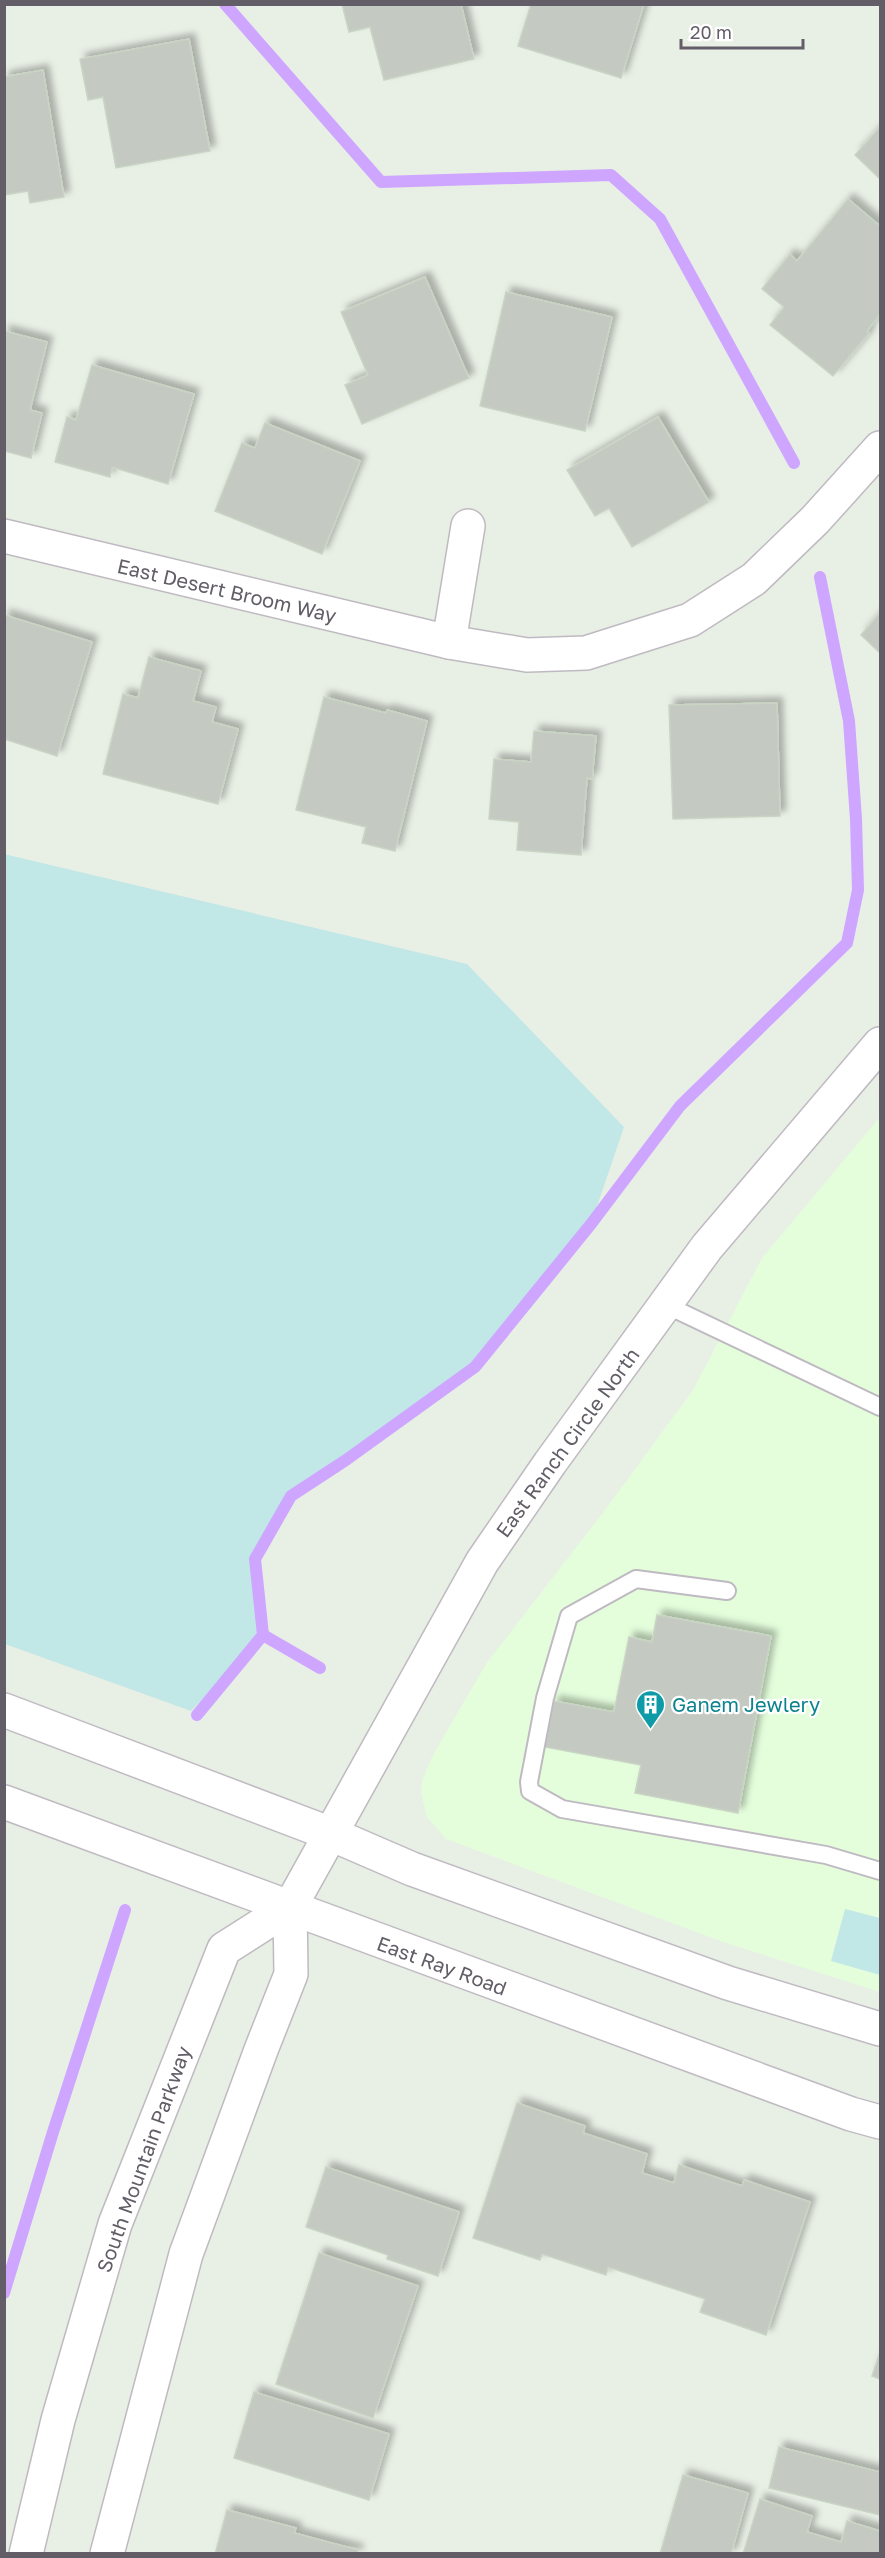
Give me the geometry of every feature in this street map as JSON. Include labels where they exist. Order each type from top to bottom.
[{"type":"street","name":"East Desert Broom Way","points":[[4,536],[449,642],[527,655],[586,653],[690,620],[754,579],[815,520],[880,447]]},
{"type":"street","points":[[449,642],[468,526]]},
{"type":"street","name":"East Ranch Circle North","points":[[308,1876],[360,1777],[482,1562],[550,1463],[707,1247],[880,1044]]},
{"type":"street","points":[[4,1710],[331,1834],[412,1869],[728,1983],[880,2029]]},
{"type":"street","name":"East Ray Road","points":[[4,1802],[672,2050],[851,2114],[880,2122]]},
{"type":"street","name":"South Mountain Parkway","points":[[26,2553],[58,2420],[115,2224],[224,1949],[290,1907],[308,1876]]},
{"type":"street","points":[[107,2553],[186,2254],[291,1974],[290,1907]]},
{"type":"lane","points":[[666,1305],[880,1407]]},
{"type":"lane","points":[[727,1591],[636,1579],[569,1616],[545,1698],[530,1791],[562,1809],[826,1855],[880,1871]]},
{"type":"shaded area","points":[[4,854],[467,964],[624,1127],[591,1224],[475,1367],[346,1460],[291,1496],[255,1559],[263,1635],[191,1711],[5,1644]]},
{"type":"shaded area","points":[[880,1117],[880,1992],[723,1942],[446,1839],[427,1817],[421,1792],[422,1781],[433,1755],[486,1664],[608,1506],[693,1390],[762,1258]]},
{"type":"shaded area","points":[[845,1909],[880,1918],[880,1975],[831,1961]]},
{"type":"building","points":[[342,4],[461,4],[474,59],[384,80],[370,27],[349,32]]},
{"type":"building","points":[[531,4],[644,4],[621,78],[518,46]]},
{"type":"building","points":[[189,39],[210,151],[116,168],[103,97],[88,100],[80,59]]},
{"type":"building","points":[[43,70],[64,197],[30,203],[28,191],[4,195],[4,77]]},
{"type":"building","points":[[880,127],[880,179],[855,155]]},
{"type":"building","points":[[848,199],[880,226],[880,314],[867,331],[869,333],[833,376],[770,325],[784,307],[762,289],[790,254],[797,261]]},
{"type":"building","points":[[425,277],[469,378],[362,424],[345,385],[368,375],[341,312]]},
{"type":"building","points":[[506,292],[612,317],[585,431],[480,406]]},
{"type":"building","points":[[4,331],[47,342],[30,410],[42,413],[31,458],[4,451]]},
{"type":"building","points":[[92,365],[194,394],[168,484],[112,467],[110,477],[55,462],[67,417],[76,420]]},
{"type":"building","points":[[658,417],[709,502],[632,547],[609,508],[595,516],[567,470]]},
{"type":"building","points":[[265,423],[360,461],[322,554],[215,511],[242,443],[255,448]]},
{"type":"building","points":[[880,613],[880,653],[861,635]]},
{"type":"building","points":[[4,615],[92,642],[57,756],[4,739]]},
{"type":"building","points":[[149,657],[201,671],[193,701],[216,707],[212,722],[238,729],[218,804],[103,774],[123,694],[138,698]]},
{"type":"building","points":[[324,697],[427,721],[395,851],[362,843],[366,827],[296,810]]},
{"type":"building","points":[[777,703],[780,816],[673,819],[669,705]]},
{"type":"building","points":[[534,731],[596,736],[592,779],[587,778],[581,855],[517,850],[519,822],[489,819],[494,759],[531,762]]},
{"type":"building","name":"Ganem Jewlery","points":[[657,1615],[771,1636],[738,1813],[635,1793],[641,1765],[545,1747],[554,1701],[614,1712],[629,1637],[652,1642]]},
{"type":"building","points":[[517,2103],[585,2126],[583,2133],[647,2154],[642,2173],[674,2183],[679,2165],[742,2186],[744,2180],[810,2202],[766,2335],[700,2312],[705,2299],[608,2267],[606,2275],[542,2254],[540,2260],[473,2238]]},
{"type":"building","points":[[326,2167],[459,2212],[438,2276],[387,2259],[388,2255],[306,2227]]},
{"type":"building","points":[[319,2253],[418,2286],[373,2418],[276,2384]]},
{"type":"building","points":[[880,2352],[880,2379],[872,2376]]},
{"type":"building","points":[[254,2392],[389,2434],[369,2500],[234,2458]]},
{"type":"building","points":[[779,2447],[880,2472],[880,2515],[769,2488]]},
{"type":"building","points":[[683,2475],[748,2493],[731,2554],[660,2554]]},
{"type":"building","points":[[760,2499],[812,2516],[807,2532],[841,2542],[847,2521],[880,2531],[880,2554],[743,2554]]},
{"type":"building","points":[[227,2510],[296,2528],[294,2533],[358,2550],[357,2554],[215,2554]]},
{"type":"waterway","points":[[225,4],[381,182],[611,175],[660,219],[794,463]]},
{"type":"waterway","points":[[197,1715],[263,1635],[255,1559],[291,1496],[346,1460],[475,1367],[591,1224],[680,1106],[847,943],[858,890],[849,721],[820,577]]},
{"type":"waterway","points":[[263,1635],[320,1668]]},
{"type":"waterway","points":[[4,2293],[125,1910]]},
{"type":"place","name":"Ganem Jewlery","points":[[651,1730]]}]
